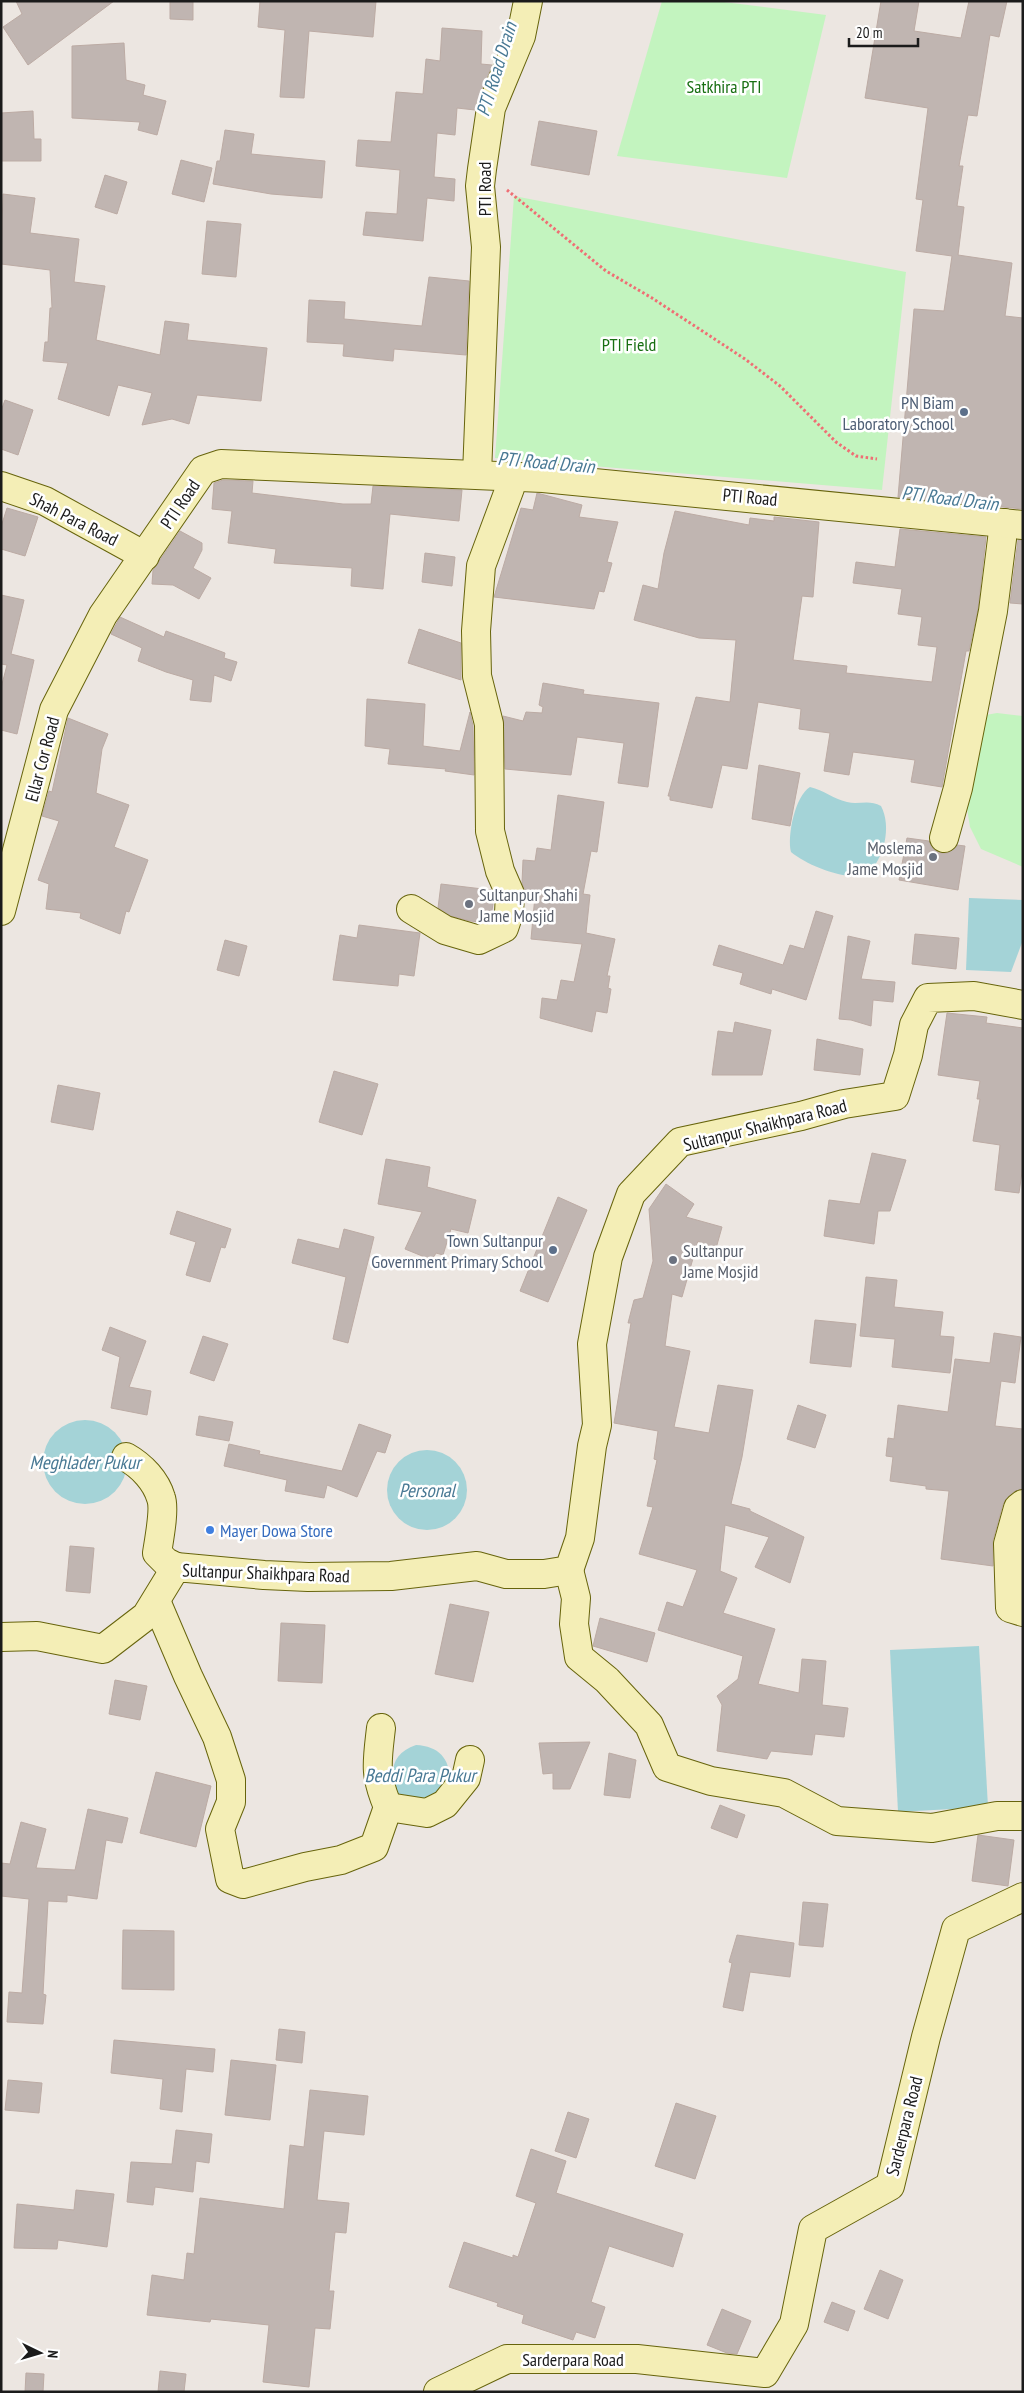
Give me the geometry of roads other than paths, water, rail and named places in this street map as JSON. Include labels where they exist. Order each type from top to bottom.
[{"type":"street","name":"PTI Road","points":[[477,474],[486,247],[480,186],[491,108],[522,36],[528,1]]},
{"type":"street","name":"PTI Road","points":[[103,615],[203,470],[221,464],[512,476],[750,497],[1014,524]]},
{"type":"street","points":[[411,909],[445,930],[479,940],[504,928],[509,913],[510,894],[500,872],[490,831],[489,724],[477,676],[476,631],[481,566],[510,488],[512,476]]},
{"type":"street","name":"Shah Para Road","points":[[1,486],[45,501],[145,556]]},
{"type":"street","points":[[944,838],[958,788],[993,611],[1014,524]]},
{"type":"street","name":"Ellar Cor Road","points":[[1,911],[54,710],[103,615]]},
{"type":"street","name":"Sultanpur Shaikhpara Road","points":[[1,1637],[37,1636],[103,1649],[146,1616],[176,1567],[264,1576],[308,1577],[391,1576],[477,1566],[506,1574],[544,1574],[569,1570],[580,1538],[597,1425],[592,1344],[608,1257],[631,1194],[680,1142],[801,1116],[844,1104],[895,1096],[908,1055],[914,1025],[928,998],[974,996],[1023,1005]]},
{"type":"street","points":[[126,1457],[139,1464],[162,1500],[157,1553],[166,1562],[176,1567]]},
{"type":"street","points":[[1023,1504],[1018,1508],[1008,1544],[1010,1608],[1023,1612]]},
{"type":"street","points":[[569,1570],[576,1598],[574,1624],[579,1657],[607,1680],[649,1725],[667,1767],[711,1781],[784,1793],[837,1821],[932,1828],[997,1816],[1023,1816]]},
{"type":"street","points":[[156,1601],[217,1737],[231,1780],[231,1802],[220,1829],[230,1879],[243,1884],[305,1867],[342,1860],[374,1846],[388,1807],[379,1785],[378,1777],[377,1762],[382,1728]]},
{"type":"street","points":[[1,1645],[37,1643],[102,1656]]},
{"type":"street","points":[[388,1807],[427,1813],[445,1804],[466,1778],[470,1760]]},
{"type":"street","name":"Sarderpara Road","points":[[438,2392],[507,2359],[637,2358],[764,2373],[794,2324],[813,2229],[890,2186],[926,2036],[956,1929],[1023,1897]]},
{"type":"water","points":[[810,787],[847,802],[868,802],[881,806],[886,823],[885,842],[878,860],[868,874],[850,876],[828,871],[807,862],[791,852],[790,836],[793,817],[800,799]]},
{"type":"water","points":[[969,898],[1023,900],[1023,940],[1011,972],[966,970]]},
{"type":"water","name":"Meghlader Pukur","points":[[85,1420],[108,1427],[120,1439],[127,1462],[120,1485],[108,1497],[85,1504],[62,1497],[50,1485],[43,1462],[50,1439],[62,1427]]},
{"type":"water","name":"Personal","points":[[427,1450],[442,1453],[455,1462],[464,1475],[467,1490],[464,1505],[455,1518],[442,1527],[427,1530],[412,1527],[399,1518],[390,1505],[387,1490],[390,1475],[399,1462],[412,1453]]},
{"type":"water","points":[[979,1646],[988,1807],[898,1812],[890,1650]]},
{"type":"water","name":"Beddi Para Pukur","points":[[416,1745],[437,1751],[442,1755],[448,1766],[450,1781],[430,1803],[403,1798],[397,1793],[394,1785],[393,1771],[396,1760],[404,1751]]},
{"type":"place","name":"PN Biam Laboratory School","points":[[964,412]]},
{"type":"place","name":"Moslema Jame Mosjid","points":[[933,857]]},
{"type":"place","name":"Sultanpur Shahi Jame Mosjid","points":[[469,904]]},
{"type":"place","name":"Town Sultanpur Government Primary School","points":[[553,1250]]},
{"type":"place","name":"Sultanpur Jame Mosjid","points":[[673,1260]]},
{"type":"place","name":"Mayer Dowa Store","points":[[210,1530]]},
{"type":"water label","name":"PTI Road Drain","points":[[496,69]]},
{"type":"water label","name":"PTI Road Drain","points":[[546,462]]},
{"type":"water label","name":"PTI Road Drain","points":[[950,498]]},
{"type":"park label","name":"Satkhira PTI","points":[[724,86]]},
{"type":"park label","name":"PTI Field","points":[[629,344]]}]
